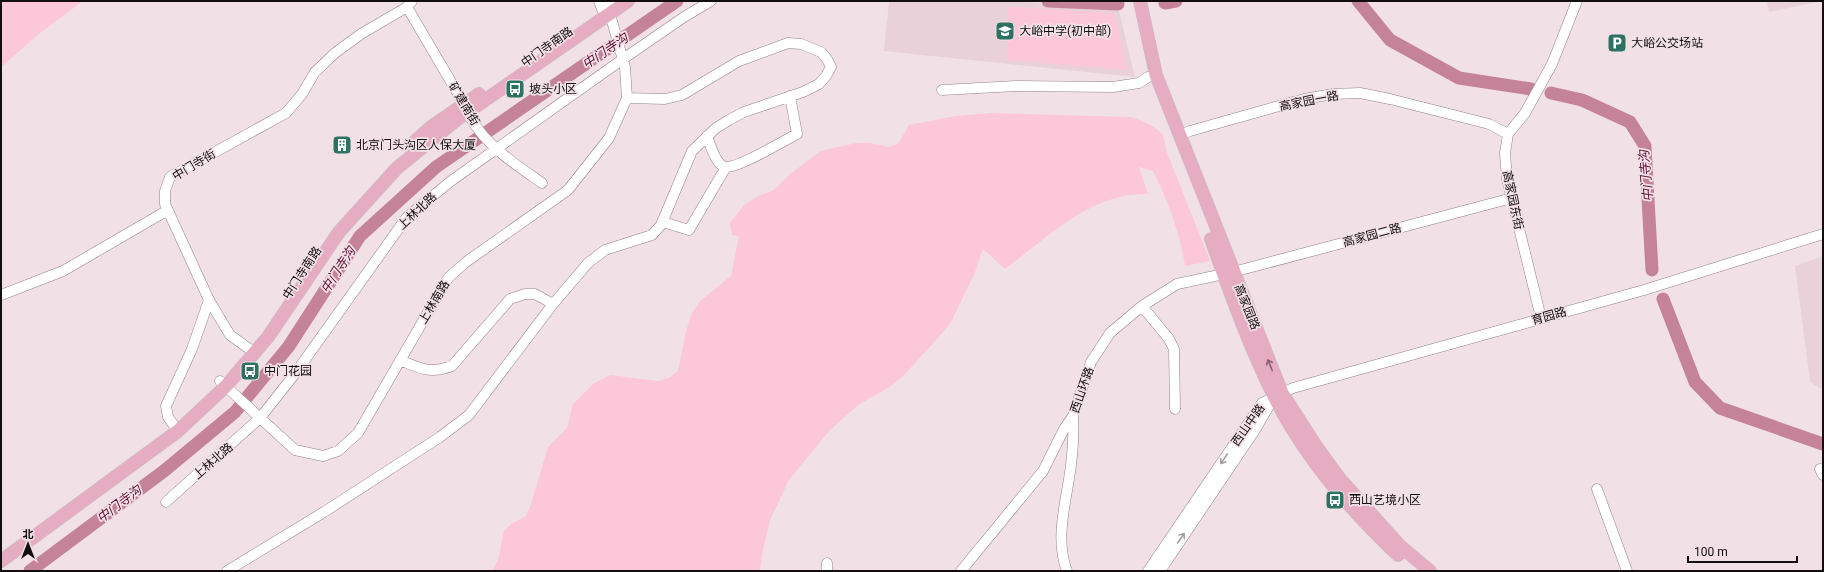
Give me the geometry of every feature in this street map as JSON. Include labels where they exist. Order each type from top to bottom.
[{"type":"main road","name":"中门寺南路","points":[[1,561],[227,387],[252,351],[296,297],[330,244],[356,212],[396,168],[466,109],[608,5],[628,1]]},
{"type":"main road","name":"高家园路","points":[[1130,1],[1148,77],[1229,273]]},
{"type":"main road","name":"高家园路","points":[[1140,1],[1156,75],[1180,135],[1229,273],[1245,330],[1278,395],[1319,467],[1346,501],[1381,539],[1416,571]]},
{"type":"main road","name":"高家园路","points":[[1278,395],[1340,479],[1399,545],[1430,571]]},
{"type":"main road","name":"中门寺南路","points":[[1,551],[175,427]]},
{"type":"street","name":"上林北路","points":[[166,502],[260,418],[294,375],[407,218],[451,181],[496,150],[622,54],[711,1]]},
{"type":"street","name":"高家园东街","points":[[1541,318],[1507,179],[1505,153],[1511,130],[1524,113],[1552,64],[1577,1]]},
{"type":"street","name":"矿建南街","points":[[410,4],[476,125],[496,150],[542,183]]},
{"type":"street","name":"中门寺街","points":[[252,351],[230,335],[209,300],[165,204],[165,191],[170,177],[286,113],[302,94],[315,72],[335,53],[361,34],[410,4]]},
{"type":"street","points":[[227,571],[330,508],[440,437],[469,415],[553,304],[588,263],[605,250],[652,235],[663,222],[692,151],[707,136],[716,128],[744,112],[819,84],[831,67],[828,59],[820,52],[801,44],[788,43],[739,61],[682,95],[665,99],[627,98],[622,54],[608,5]]},
{"type":"street","points":[[942,90],[1016,86],[1113,87],[1139,84],[1148,77]]},
{"type":"street","name":"高家园一路","points":[[1180,135],[1190,130],[1304,99],[1333,94],[1360,93],[1390,99],[1511,130]]},
{"type":"street","points":[[663,222],[689,230],[726,167],[740,164],[797,134],[790,96]]},
{"type":"street","name":"上林南路","points":[[227,387],[295,450],[323,456],[338,451],[358,433],[448,278],[466,262],[568,190],[609,138],[627,98]]},
{"type":"street","points":[[707,136],[714,155],[726,167]]},
{"type":"street","name":"高家园二路","points":[[1229,273],[1512,198]]},
{"type":"street","points":[[1,295],[63,271],[168,210]]},
{"type":"street","name":"育园路","points":[[1278,395],[1293,388],[1644,290],[1823,234]]},
{"type":"street","name":"西山环路","points":[[961,571],[1043,471],[1064,429],[1074,416],[1091,362],[1110,333],[1142,306],[1177,284],[1229,273]]},
{"type":"street","points":[[400,360],[424,371],[440,370],[452,366],[510,299],[525,294],[535,294],[553,304]]},
{"type":"street","points":[[175,427],[168,418],[166,406],[192,349],[209,300]]},
{"type":"street","points":[[1142,306],[1169,338],[1174,349],[1175,409]]},
{"type":"street","name":"西山中路","points":[[1148,571],[1262,403],[1278,395]]},
{"type":"street","name":"西山中路","points":[[1160,571],[1278,395]]},
{"type":"street","points":[[1067,571],[1063,560],[1060,536],[1071,464],[1074,416]]},
{"type":"street","points":[[1597,490],[1627,571]]},
{"type":"shaded area","points":[[1,1],[83,1],[40,33],[1,67]]},
{"type":"shaded area","name":"大峪中学(初中部)","points":[[889,1],[1016,1],[1119,11],[1135,77],[884,51]]},
{"type":"shaded area","points":[[1767,1],[1822,1],[1769,12]]},
{"type":"shaded area","points":[[1008,7],[1114,13],[1128,70],[1007,60]]},
{"type":"shaded area","points":[[991,113],[1131,117],[1156,128],[1163,136],[1166,150],[1210,261],[1185,266],[1177,229],[1153,171],[1139,167],[1148,194],[1127,195],[1089,209],[1054,231],[1005,269],[983,249],[974,275],[950,324],[905,374],[891,386],[858,405],[829,431],[789,480],[770,520],[762,554],[760,571],[492,571],[498,560],[504,531],[511,524],[526,516],[548,447],[567,428],[573,404],[593,384],[610,375],[658,381],[669,378],[678,371],[686,331],[692,313],[699,302],[731,276],[739,236],[732,235],[730,223],[744,205],[756,197],[774,190],[790,174],[821,151],[856,143],[869,143],[889,147],[898,144],[909,125],[956,116]]},
{"type":"shaded area","points":[[1823,256],[1822,389],[1810,382],[1795,266]]},
{"type":"waterway","name":"中门寺沟","points":[[30,571],[164,471],[235,412],[289,346],[360,236],[436,167],[677,1]]},
{"type":"waterway","name":"中门寺沟","points":[[1048,1],[1118,4]]},
{"type":"waterway","name":"中门寺沟","points":[[1165,3],[1176,1]]},
{"type":"waterway","name":"中门寺沟","points":[[1358,1],[1390,40],[1459,78],[1531,89]]},
{"type":"waterway","name":"中门寺沟","points":[[1551,93],[1582,100],[1630,122],[1645,146],[1652,270]]},
{"type":"waterway","name":"中门寺沟","points":[[1663,299],[1695,382],[1720,408],[1823,444]]},
{"type":"place","name":"大峪中学(初中部)","points":[[1005,31]]},
{"type":"place","name":"大峪公交场站","points":[[1617,43]]},
{"type":"place","name":"坡头小区","points":[[515,89]]},
{"type":"place","name":"北京门头沟区人保大厦","points":[[342,145]]},
{"type":"place","name":"中门花园","points":[[250,371]]},
{"type":"place","name":"西山艺境小区","points":[[1335,500]]}]
